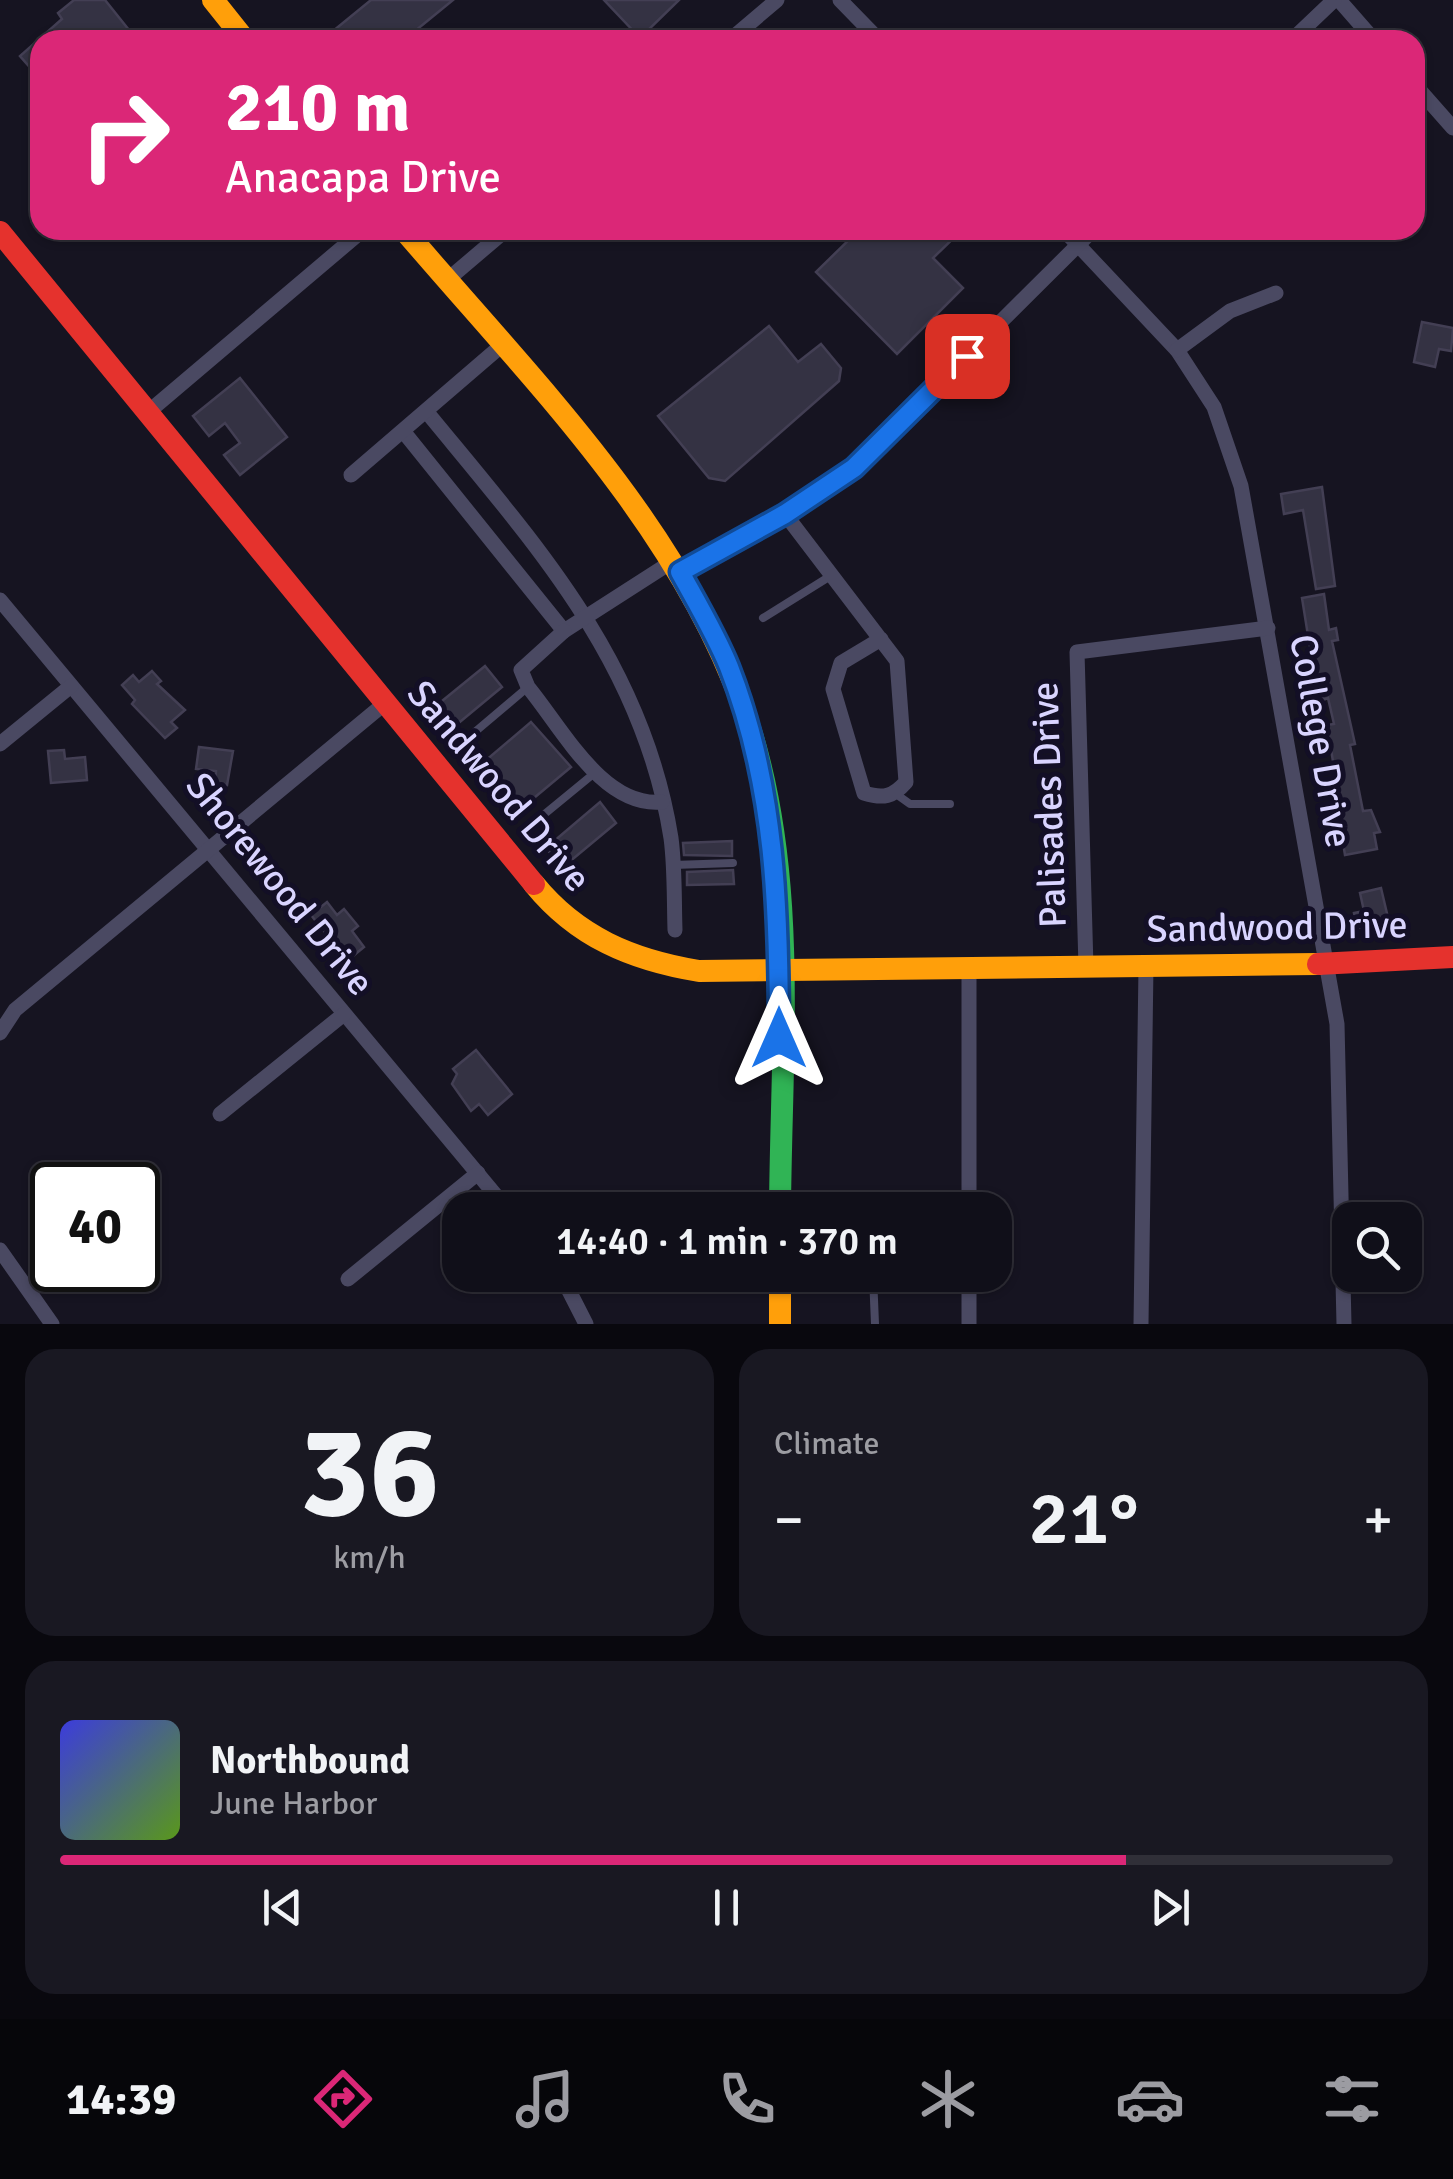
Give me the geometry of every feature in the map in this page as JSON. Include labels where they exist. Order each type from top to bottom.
[{"type":"street","points":[[213,0],[237,30]]},
{"type":"street","points":[[742,30],[777,0]]},
{"type":"street","points":[[840,0],[869,30]]},
{"type":"street","points":[[1303,30],[1336,0],[1364,30]]},
{"type":"street","points":[[1425,96],[1453,128]]},
{"type":"street","name":"Sandwood Drive","points":[[0,232],[554,908],[590,938],[652,964],[699,971],[1327,964],[1453,957]]},
{"type":"street","points":[[146,414],[351,240]]},
{"type":"street","points":[[412,240],[638,509],[677,566],[729,666],[761,773],[776,872],[780,1192]]},
{"type":"street","points":[[446,281],[494,240]]},
{"type":"street","name":"College Drive","points":[[1073,240],[1177,350],[1214,407],[1241,486],[1327,964],[1340,1068],[1344,1324]]},
{"type":"street","points":[[662,802],[643,803],[620,795],[528,688],[521,670],[586,613],[785,514],[854,468],[1083,240]]},
{"type":"street","points":[[1177,350],[1230,312],[1276,294]]},
{"type":"street","points":[[351,475],[502,346]]},
{"type":"street","points":[[426,411],[549,560],[586,613],[644,731],[673,865],[674,930]]},
{"type":"street","points":[[403,431],[564,631]]},
{"type":"street","points":[[785,514],[881,639],[897,661],[906,782],[896,794],[880,798],[864,793],[833,689],[841,663],[881,639]]},
{"type":"street","name":"Shorewood Drive","points":[[0,600],[209,846],[493,1192]]},
{"type":"street","name":"Palisades Drive","points":[[1086,967],[1078,652],[1268,628]]},
{"type":"street","points":[[0,744],[71,686]]},
{"type":"street","points":[[0,1033],[15,1010],[384,704]]},
{"type":"street","points":[[1141,1324],[1146,966]]},
{"type":"street","points":[[969,970],[969,1192]]},
{"type":"street","points":[[220,1114],[344,1014]]},
{"type":"street","points":[[348,1279],[478,1174]]},
{"type":"street","points":[[0,1250],[52,1324]]},
{"type":"street","points":[[570,1292],[586,1324]]},
{"type":"street","points":[[780,1292],[780,1324]]},
{"type":"street","points":[[970,1292],[970,1324]]},
{"type":"lane","points":[[763,618],[832,576]]},
{"type":"lane","points":[[462,742],[528,688]]},
{"type":"lane","points":[[530,826],[596,771]]},
{"type":"lane","points":[[896,794],[910,804],[950,804]]},
{"type":"lane","points":[[673,865],[732,862]]},
{"type":"lane","points":[[873,1292],[874,1324]]},
{"type":"building","points":[[74,0],[105,0],[129,30],[50,30],[62,19],[58,13]]},
{"type":"building","points":[[371,0],[453,0],[416,30],[334,30]]},
{"type":"building","points":[[604,0],[679,0],[648,30],[632,30]]},
{"type":"building","points":[[30,47],[30,68],[20,56]]},
{"type":"building","points":[[849,240],[952,240],[933,258],[963,288],[897,354],[816,272]]},
{"type":"building","points":[[1422,322],[1453,328],[1451,351],[1439,349],[1435,367],[1414,362]]},
{"type":"building","points":[[769,326],[798,362],[821,344],[841,368],[839,381],[725,481],[709,478],[658,416]]},
{"type":"building","points":[[240,378],[287,437],[240,475],[224,455],[240,443],[225,423],[209,436],[193,416]]},
{"type":"building","points":[[1322,487],[1335,586],[1316,589],[1303,510],[1284,514],[1281,494]]},
{"type":"building","points":[[1324,594],[1329,630],[1336,628],[1338,640],[1332,641],[1355,744],[1350,745],[1363,811],[1371,810],[1380,832],[1374,833],[1377,849],[1345,855],[1341,830],[1333,831],[1330,812],[1341,810],[1327,725],[1334,724],[1328,698],[1323,700],[1320,685],[1316,686],[1302,598]]},
{"type":"building","points":[[485,666],[502,687],[449,731],[431,710]]},
{"type":"building","points":[[152,671],[161,681],[157,684],[185,710],[171,722],[177,728],[165,738],[132,704],[135,700],[122,685],[133,675],[139,682]]},
{"type":"building","points":[[531,722],[571,767],[516,813],[478,767]]},
{"type":"building","points":[[199,747],[233,751],[227,785],[215,783],[216,771],[196,769]]},
{"type":"building","points":[[64,750],[65,759],[85,757],[87,780],[51,783],[48,751]]},
{"type":"building","points":[[600,802],[616,823],[562,868],[546,848]]},
{"type":"building","points":[[732,841],[732,856],[684,855],[683,843]]},
{"type":"building","points":[[733,870],[734,884],[687,885],[687,872]]},
{"type":"building","points":[[1381,888],[1389,922],[1357,928],[1354,913],[1364,911],[1360,893]]},
{"type":"building","points":[[327,902],[337,915],[344,909],[358,926],[352,931],[364,947],[347,961],[311,915]]},
{"type":"building","points":[[476,1050],[512,1094],[488,1115],[479,1104],[471,1111],[452,1084],[457,1074],[453,1069]]},
{"type":"traffic: fast","points":[[743,707],[761,767],[780,892],[784,1020],[780,1192]]},
{"type":"traffic: slow","points":[[213,0],[237,30]]},
{"type":"traffic: slow","points":[[413,240],[549,397],[640,513],[714,639],[743,707]]},
{"type":"traffic: slow","points":[[534,884],[587,932],[629,953],[699,971],[1318,964]]},
{"type":"traffic: slow","points":[[780,1292],[780,1324]]},
{"type":"traffic: jam","points":[[0,232],[534,884]]},
{"type":"traffic: jam","points":[[1318,964],[1453,957]]},
{"type":"route","points":[[779,1038],[776,872],[761,773],[729,666],[680,572],[785,514],[854,468],[967,356]]}]
